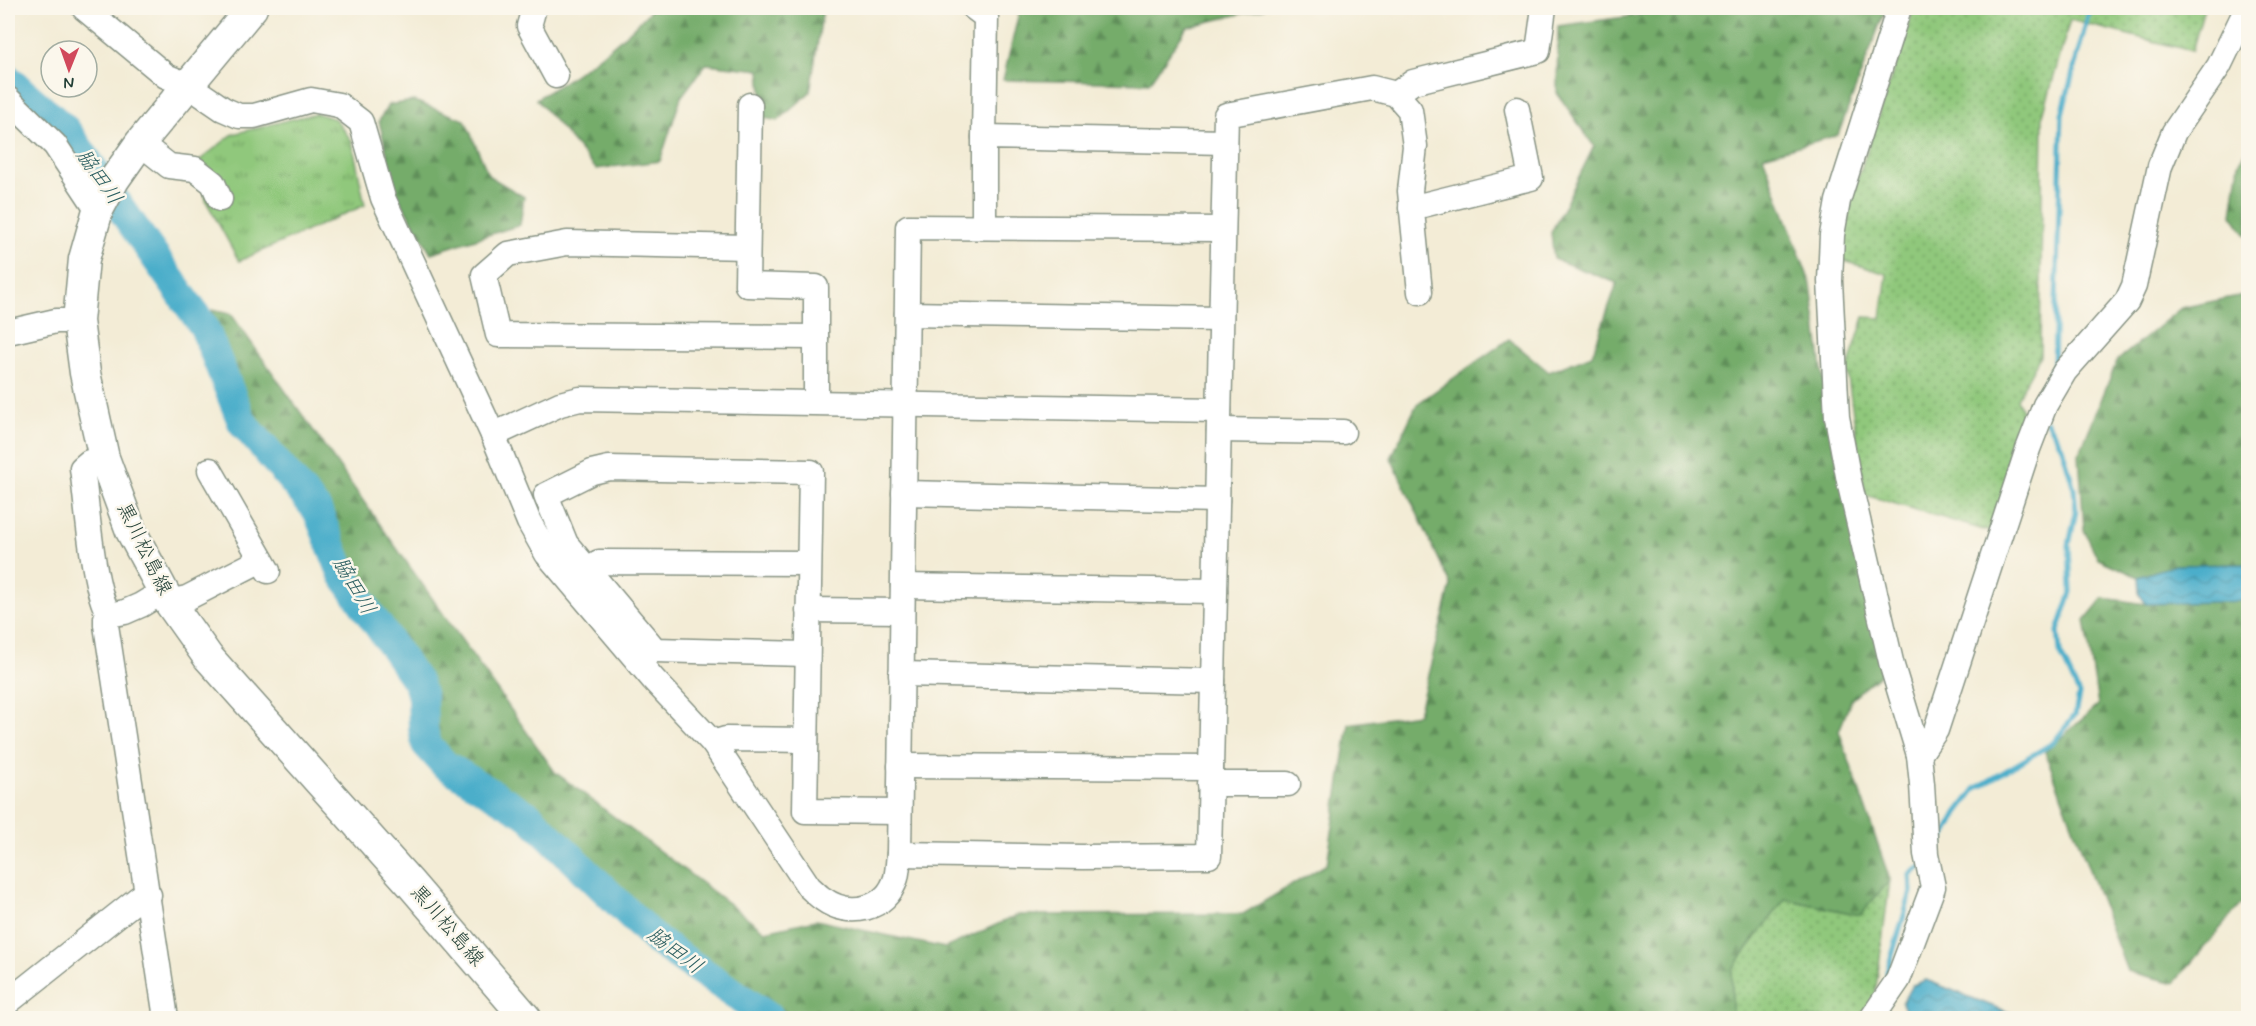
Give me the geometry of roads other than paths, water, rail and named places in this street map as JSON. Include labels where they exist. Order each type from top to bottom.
[{"type":"main road","name":"黒川松島線","points":[[252,8],[140,143],[114,180],[98,210],[84,259],[78,321],[85,373],[104,458],[131,531],[167,596],[208,657],[410,883],[526,1018]]},
{"type":"street","points":[[84,8],[166,76],[188,85],[223,109],[239,116],[254,116],[311,100],[339,105],[361,122],[383,198],[493,435],[529,522],[547,554],[653,679],[713,743],[809,887],[825,901],[844,909],[863,909],[877,905],[889,893],[896,878],[899,854],[908,227],[1223,229]]},
{"type":"street","points":[[534,8],[529,26],[556,76]]},
{"type":"street","points":[[974,8],[986,17],[984,226]]},
{"type":"street","points":[[1396,94],[1413,82],[1538,51],[1544,8]]},
{"type":"street","points":[[1872,1018],[1895,985],[1933,888],[1927,861],[1923,784],[1919,755],[1892,666],[1836,417],[1831,304],[1832,235],[1838,201],[1899,8]]},
{"type":"street","points":[[1919,755],[1936,730],[2042,413],[2065,371],[2127,301],[2134,286],[2160,166],[2174,132],[2219,66],[2247,8]]},
{"type":"street","points":[[899,854],[1082,857],[1209,856],[1226,114],[1372,88],[1396,94],[1410,110],[1414,137],[1410,191],[1420,292]]},
{"type":"street","points":[[8,99],[55,145],[98,210]]},
{"type":"street","points":[[750,105],[747,285],[816,287],[816,402]]},
{"type":"street","points":[[1411,207],[1531,178],[1517,108]]},
{"type":"street","points":[[984,137],[1226,142]]},
{"type":"street","points":[[140,143],[169,166],[195,169],[213,183],[220,199]]},
{"type":"street","points":[[747,247],[567,243],[508,254],[484,275],[498,335],[816,337]]},
{"type":"street","points":[[907,314],[1221,319]]},
{"type":"street","points":[[8,332],[56,321],[78,321]]},
{"type":"street","points":[[493,435],[560,404],[580,399],[906,405],[1219,420],[1343,432]]},
{"type":"street","points":[[104,458],[89,462],[82,468],[96,572],[104,607],[109,615]]},
{"type":"street","points":[[807,654],[655,650],[566,544],[546,495],[592,472],[609,468],[811,472],[805,811],[899,812]]},
{"type":"street","points":[[166,1018],[106,618],[109,615],[125,612],[167,596],[187,598],[264,565],[210,470]]},
{"type":"street","points":[[904,493],[1217,500]]},
{"type":"street","points":[[587,569],[599,562],[809,562]]},
{"type":"street","points":[[903,586],[1215,591]]},
{"type":"street","points":[[808,610],[902,611]]},
{"type":"street","points":[[901,674],[1213,681]]},
{"type":"street","points":[[713,743],[726,739],[806,740]]},
{"type":"street","points":[[900,766],[1210,776],[1288,784]]},
{"type":"street","points":[[8,1002],[139,898],[148,895]]},
{"type":"water","points":[[2248,564],[2248,601],[2146,604],[2139,593],[2138,577],[2175,565]]},
{"type":"water","points":[[1926,980],[2023,1018],[1905,1018],[1907,1015],[1902,1003],[1912,985]]},
{"type":"waterway","points":[[2037,401],[2037,395],[2054,365],[2062,114],[2090,8]]},
{"type":"waterway","name":"脇田川","points":[[8,79],[66,130],[204,327],[242,422],[317,510],[343,575],[418,683],[422,697],[426,744],[445,765],[529,816],[657,941],[770,1018]]},
{"type":"waterway","points":[[1935,855],[1957,813],[1975,789],[2053,743],[2075,715],[2079,694],[2060,652],[2058,631],[2071,592],[2069,545],[2076,511],[2074,489],[2062,447],[2047,422]]},
{"type":"waterway","points":[[1889,980],[1887,972],[1911,892],[1910,874],[1921,867]]}]
